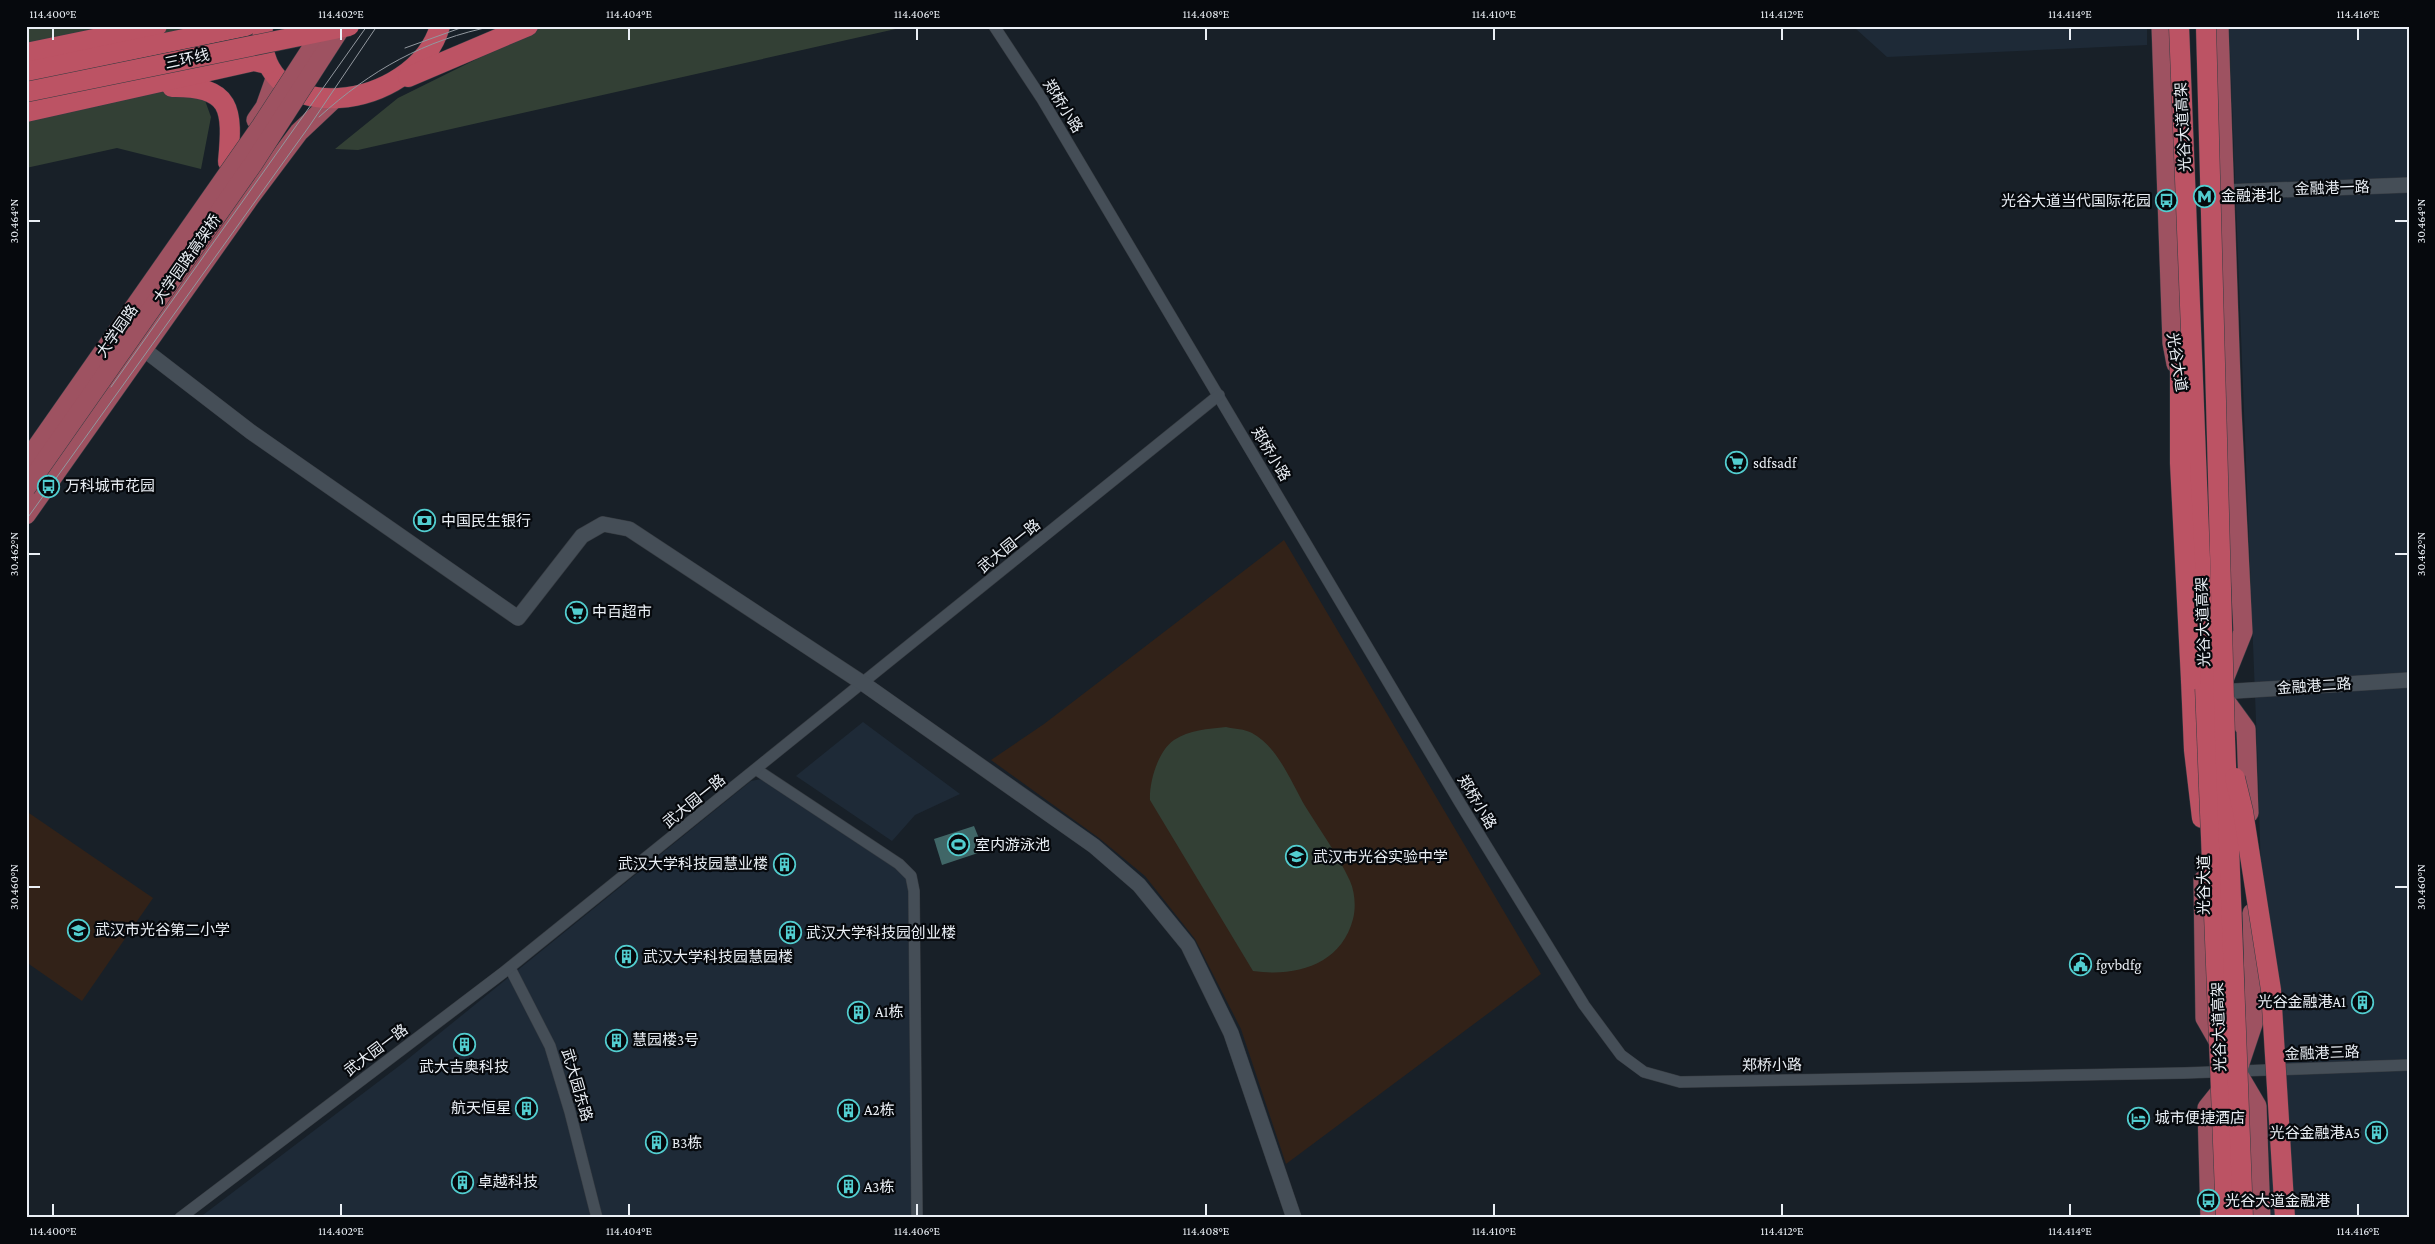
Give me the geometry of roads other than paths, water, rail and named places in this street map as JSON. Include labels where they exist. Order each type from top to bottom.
[{"type":"highway","points":[[26,53],[157,26]]},
{"type":"highway","name":"三环线","points":[[26,72],[246,26]]},
{"type":"highway","points":[[263,26],[264,56],[272,70]]},
{"type":"highway","name":"三环线","points":[[26,92],[349,26]]},
{"type":"highway","points":[[396,81],[424,56],[435,40],[440,26]]},
{"type":"highway","points":[[2175,26],[2180,48]]},
{"type":"highway","name":"光谷大道高架","points":[[2180,26],[2226,1218]]},
{"type":"highway","name":"光谷大道高架","points":[[2206,26],[2225,738],[2243,1218]]},
{"type":"highway","points":[[26,112],[254,61],[272,70],[292,88],[310,96],[334,99],[352,97],[396,81],[514,28]]},
{"type":"highway","points":[[137,88],[205,88],[215,94],[224,103],[232,130],[228,162]]},
{"type":"highway","points":[[2190,261],[2180,346],[2180,463],[2194,750],[2203,824]]},
{"type":"highway","points":[[2225,738],[2243,810],[2271,990],[2285,1218]]},
{"type":"main road","name":"大学园路","points":[[26,462],[255,134],[326,26]]},
{"type":"main road","name":"大学园路高架桥","points":[[26,488],[253,164],[342,26]]},
{"type":"main road","name":"光谷大道","points":[[2161,26],[2172,343],[2188,426],[2197,635],[2219,692],[2246,729],[2255,1018],[2236,1072],[2207,1108],[2210,1218]]},
{"type":"main road","name":"光谷大道","points":[[2219,26],[2232,410],[2243,632],[2202,731],[2204,1018],[2257,1106],[2261,1218]]},
{"type":"main road","name":"大学园路","points":[[26,452],[228,162],[264,107],[272,70]]},
{"type":"main road","name":"大学园路","points":[[26,515],[142,348],[299,132],[334,99]]},
{"type":"street","name":"郑桥小路","points":[[994,26],[1042,98],[1460,803],[1584,1005],[1621,1055],[1644,1072],[1680,1082],[2236,1072]]},
{"type":"street","name":"金融港一路","points":[[2225,192],[2409,185]]},
{"type":"street","points":[[120,316],[142,348],[251,432],[518,618],[582,536],[603,524],[629,529],[864,684],[1094,846],[1146,893],[1188,945],[1231,1033],[1294,1218]]},
{"type":"street","name":"武大园一路","points":[[180,1218],[510,968],[1219,396]]},
{"type":"street","name":"金融港二路","points":[[2219,692],[2409,680]]},
{"type":"street","points":[[757,770],[899,864],[910,876],[914,891],[917,1218]]},
{"type":"street","name":"武大园东路","points":[[510,968],[550,1046],[570,1112],[597,1218]]},
{"type":"street","name":"金融港三路","points":[[2236,1072],[2409,1065]]},
{"type":"tram line","points":[[111,387],[367,26]]},
{"type":"tram line","points":[[26,520],[308,128],[377,26]]},
{"type":"tram line","points":[[405,48],[466,26]]},
{"type":"tram line","points":[[319,117],[358,85],[400,59],[444,40],[494,26]]},
{"type":"place","name":"金融港北","points":[[2205,196]]},
{"type":"place","name":"光谷大道当代国际花园","points":[[2167,201]]},
{"type":"place","name":"sdfsadf","points":[[1737,463]]},
{"type":"place","name":"万科城市花园","points":[[49,486]]},
{"type":"place","name":"中国民生银行","points":[[425,521]]},
{"type":"place","name":"中百超市","points":[[576,612]]},
{"type":"place","name":"室内游泳池","points":[[959,845]]},
{"type":"place","name":"武汉市光谷实验中学","points":[[1297,857]]},
{"type":"place","name":"武汉大学科技园慧业楼","points":[[784,864]]},
{"type":"place","name":"武汉市光谷第二小学","points":[[79,930]]},
{"type":"place","name":"武汉大学科技园创业楼","points":[[790,933]]},
{"type":"place","name":"武汉大学科技园慧园楼","points":[[627,957]]},
{"type":"place","name":"fgvbdfg","points":[[2080,965]]},
{"type":"place","name":"光谷金融港A1","points":[[2362,1002]]},
{"type":"place","name":"A1栋","points":[[859,1012]]},
{"type":"place","name":"慧园楼3号","points":[[616,1040]]},
{"type":"place","name":"武大吉奥科技","points":[[464,1044]]},
{"type":"place","name":"航天恒星","points":[[527,1108]]},
{"type":"place","name":"A2栋","points":[[848,1110]]},
{"type":"place","name":"城市便捷酒店","points":[[2139,1118]]},
{"type":"place","name":"光谷金融港A5","points":[[2376,1133]]},
{"type":"place","name":"B3栋","points":[[656,1143]]},
{"type":"place","name":"卓越科技","points":[[462,1182]]},
{"type":"place","name":"A3栋","points":[[848,1187]]},
{"type":"place","name":"光谷大道金融港","points":[[2209,1201]]}]
